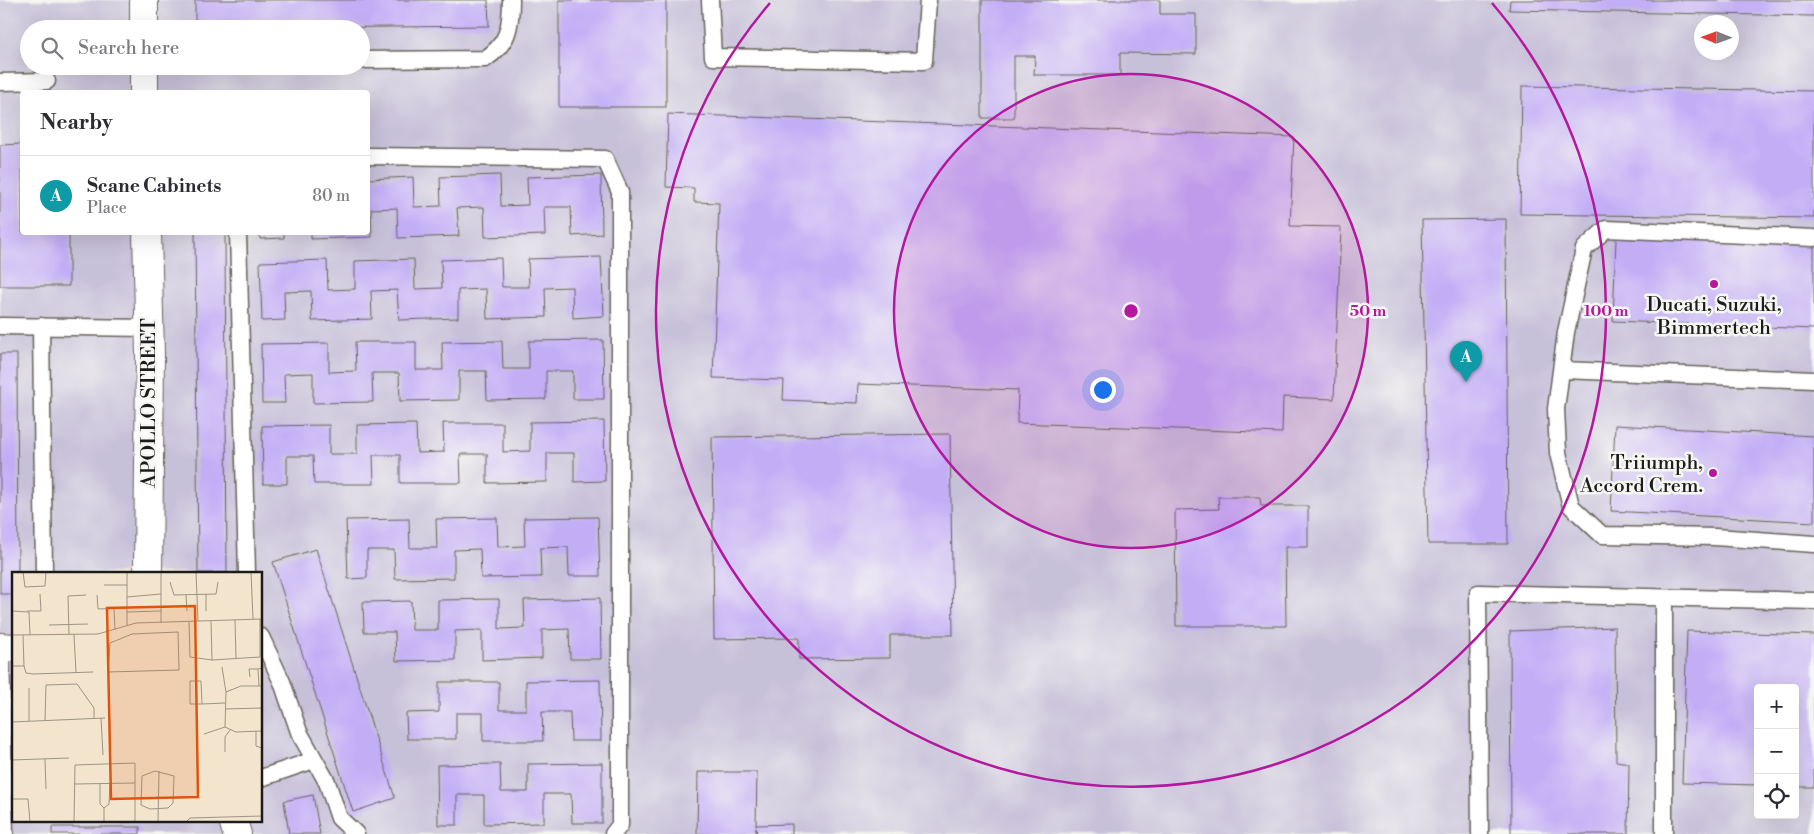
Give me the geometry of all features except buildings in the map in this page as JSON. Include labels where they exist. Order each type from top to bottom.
[{"type":"street","points":[[144,0],[144,20]]},
{"type":"street","points":[[144,75],[144,90]]},
{"type":"street","name":"APOLLO STREET","points":[[147,235],[149,328],[148,572]]},
{"type":"lane","points":[[370,60],[485,59],[498,51],[505,39],[511,16],[511,0]]},
{"type":"lane","points":[[710,0],[713,57],[924,61],[928,0]]},
{"type":"lane","points":[[0,82],[47,82]]},
{"type":"lane","points":[[370,156],[605,159],[620,192],[620,825],[613,834]]},
{"type":"lane","points":[[1814,238],[1606,229],[1584,249],[1566,332],[1556,409],[1558,453],[1571,506],[1602,535],[1715,537],[1814,544]]},
{"type":"lane","points":[[238,235],[247,572]]},
{"type":"lane","points":[[0,326],[149,328]]},
{"type":"lane","points":[[41,326],[44,572]]},
{"type":"lane","points":[[1562,370],[1814,380]]},
{"type":"lane","points":[[1480,834],[1478,593],[1814,600]]},
{"type":"lane","points":[[1664,598],[1664,834]]},
{"type":"lane","points":[[262,639],[282,682],[299,732],[327,782],[339,818],[356,834]]},
{"type":"lane","points":[[5,647],[9,767],[5,834]]},
{"type":"lane","points":[[262,778],[314,760]]},
{"type":"shaded area","points":[[0,0],[1814,0],[1814,834],[0,834]]},
{"type":"place","name":"Ducati, Suzuki, Bimmertech","points":[[1714,284]]},
{"type":"place","name":"Scane Cabinets","points":[[1466,382]]},
{"type":"place","name":"Triiumph, Accord Crem.","points":[[1713,473]]}]
